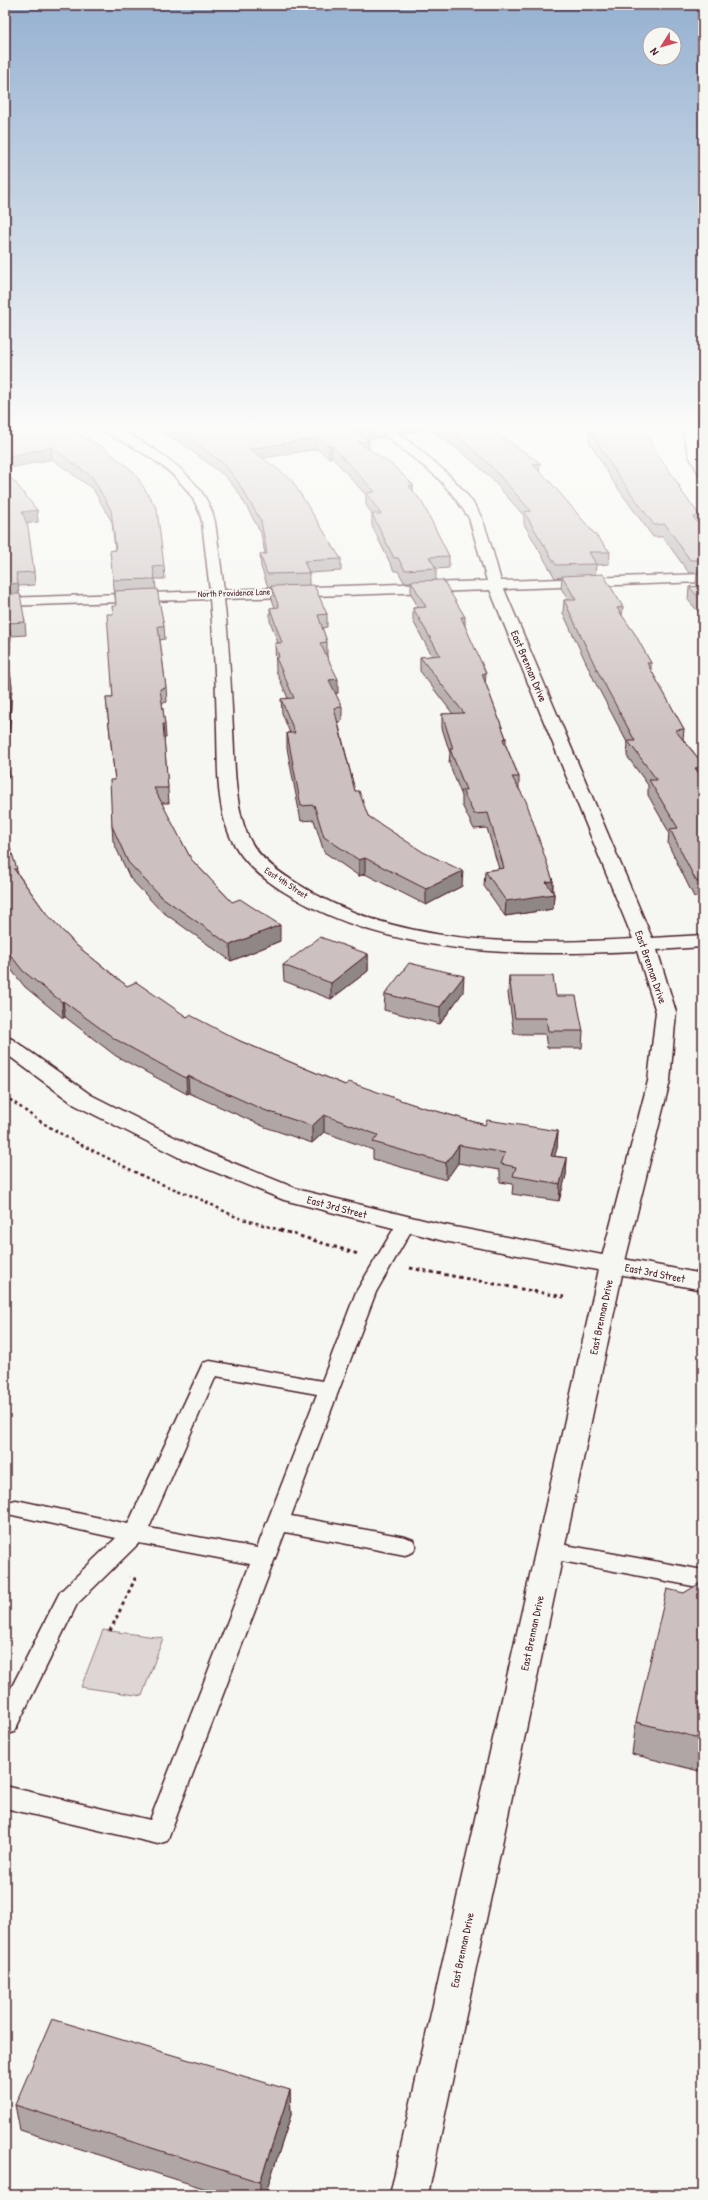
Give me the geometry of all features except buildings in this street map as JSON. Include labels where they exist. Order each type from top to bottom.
[{"type":"street","name":"East 4th Street","points":[[209,532],[217,593],[228,793],[233,819],[243,844],[262,867],[299,893],[340,914],[409,935],[460,943],[524,948],[703,942]]},
{"type":"street","name":"East Brennan Drive","points":[[409,2195],[612,1265],[659,1081],[666,1012],[645,944],[495,584],[479,532]]},
{"type":"street","name":"North Providence Lane","points":[[5,602],[217,593],[703,578]]},
{"type":"street","name":"East 3rd Street","points":[[5,1043],[83,1100],[186,1152],[292,1195],[406,1224],[703,1282]]},
{"type":"lane","points":[[5,1797],[158,1833],[366,1292],[406,1224]]},
{"type":"lane","points":[[5,1725],[68,1598],[135,1534],[210,1368],[329,1389]]},
{"type":"lane","points":[[16,1508],[135,1534],[264,1558]]},
{"type":"lane","points":[[278,1522],[405,1546]]},
{"type":"lane","points":[[549,1551],[703,1579]]},
{"type":"path","points":[[103,1564],[135,1579],[110,1631]]},
{"type":"shaded area","points":[[103,1630],[163,1638],[142,1696],[81,1687]]}]
